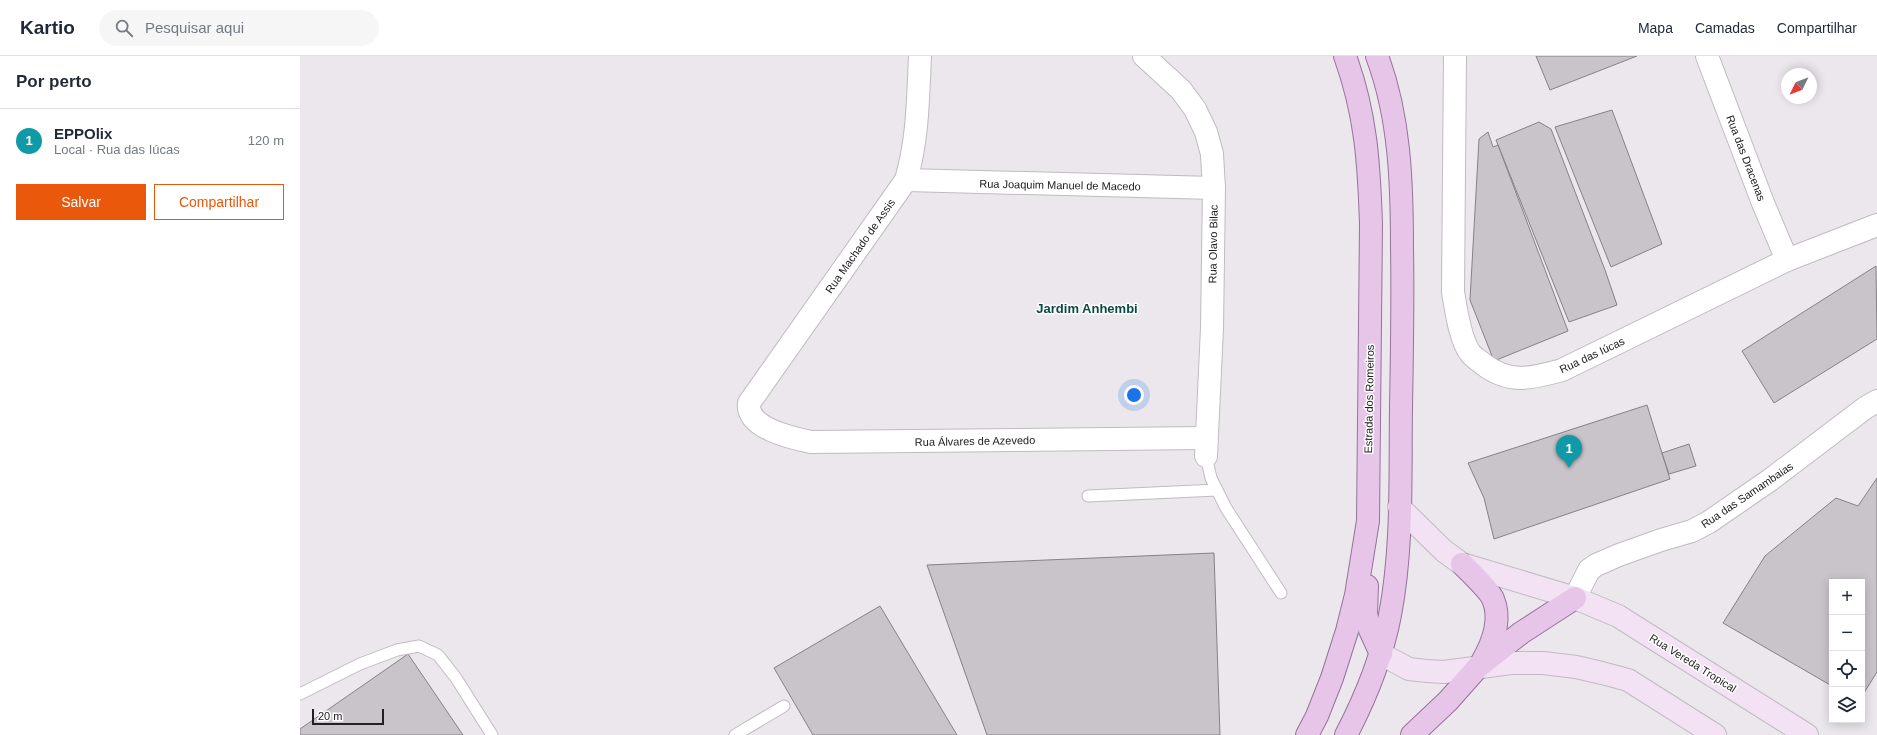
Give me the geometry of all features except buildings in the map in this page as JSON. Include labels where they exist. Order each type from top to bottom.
[{"type":"main road","name":"Estrada dos Romeiros","points":[[1307,735],[1317,716],[1332,678],[1347,631],[1356,595],[1368,521],[1371,224],[1370,184],[1362,113],[1355,84],[1345,56]]},
{"type":"main road","points":[[1346,735],[1365,696],[1381,654],[1390,615],[1397,570],[1403,308],[1400,182],[1393,108],[1378,56]]},
{"type":"main road","points":[[1368,521],[1366,613],[1369,628],[1381,654]]},
{"type":"main road","points":[[1412,735],[1448,701],[1479,666],[1490,648],[1495,631],[1497,615],[1493,598],[1462,564]]},
{"type":"main road","points":[[1479,666],[1521,633],[1574,598]]},
{"type":"street","name":"Rua Machado de Assis","points":[[751,416],[748,410],[749,403],[906,180],[916,134],[920,56]]},
{"type":"street","name":"Rua Olavo Bilac","points":[[1144,56],[1181,90],[1195,109],[1206,132],[1212,154],[1214,188],[1212,328],[1206,447]]},
{"type":"street","name":"Rua das Iúcas","points":[[1455,56],[1453,292],[1460,328],[1471,354],[1491,370],[1515,379],[1535,378],[1562,370],[1787,260],[1877,225]]},
{"type":"street","name":"Rua das Dracenas","points":[[1707,56],[1762,203],[1787,260]]},
{"type":"street","name":"Rua Joaquim Manuel de Macedo","points":[[906,180],[1214,188]]},
{"type":"street","name":"Rua das Samambaias","points":[[1574,598],[1589,570],[1596,565],[1661,540],[1692,531],[1709,522],[1776,476],[1873,401]]},
{"type":"street","name":"Rua Álvares de Azevedo","points":[[751,416],[757,422],[776,432],[811,442],[1206,447]]},
{"type":"street","points":[[1399,507],[1444,551],[1462,564],[1574,598]]},
{"type":"street","name":"Rua Vereda Tropical","points":[[1574,598],[1618,616],[1807,735]]},
{"type":"street","points":[[1381,654],[1409,669],[1427,672],[1444,672],[1479,666],[1511,663],[1544,663],[1576,667],[1602,673],[1628,680],[1715,735]]},
{"type":"lane","points":[[1206,447],[1211,478],[1226,508],[1281,593]]},
{"type":"lane","points":[[1088,496],[1217,490]]},
{"type":"lane","points":[[300,694],[360,664],[397,650],[419,646],[438,655],[456,678],[492,735]]},
{"type":"lane","points":[[735,735],[784,706]]},
{"type":"place","name":"EPPOlix","points":[[1569,468]]},
{"type":"district","name":"Jardim Anhembi","points":[[1087,308]]}]
